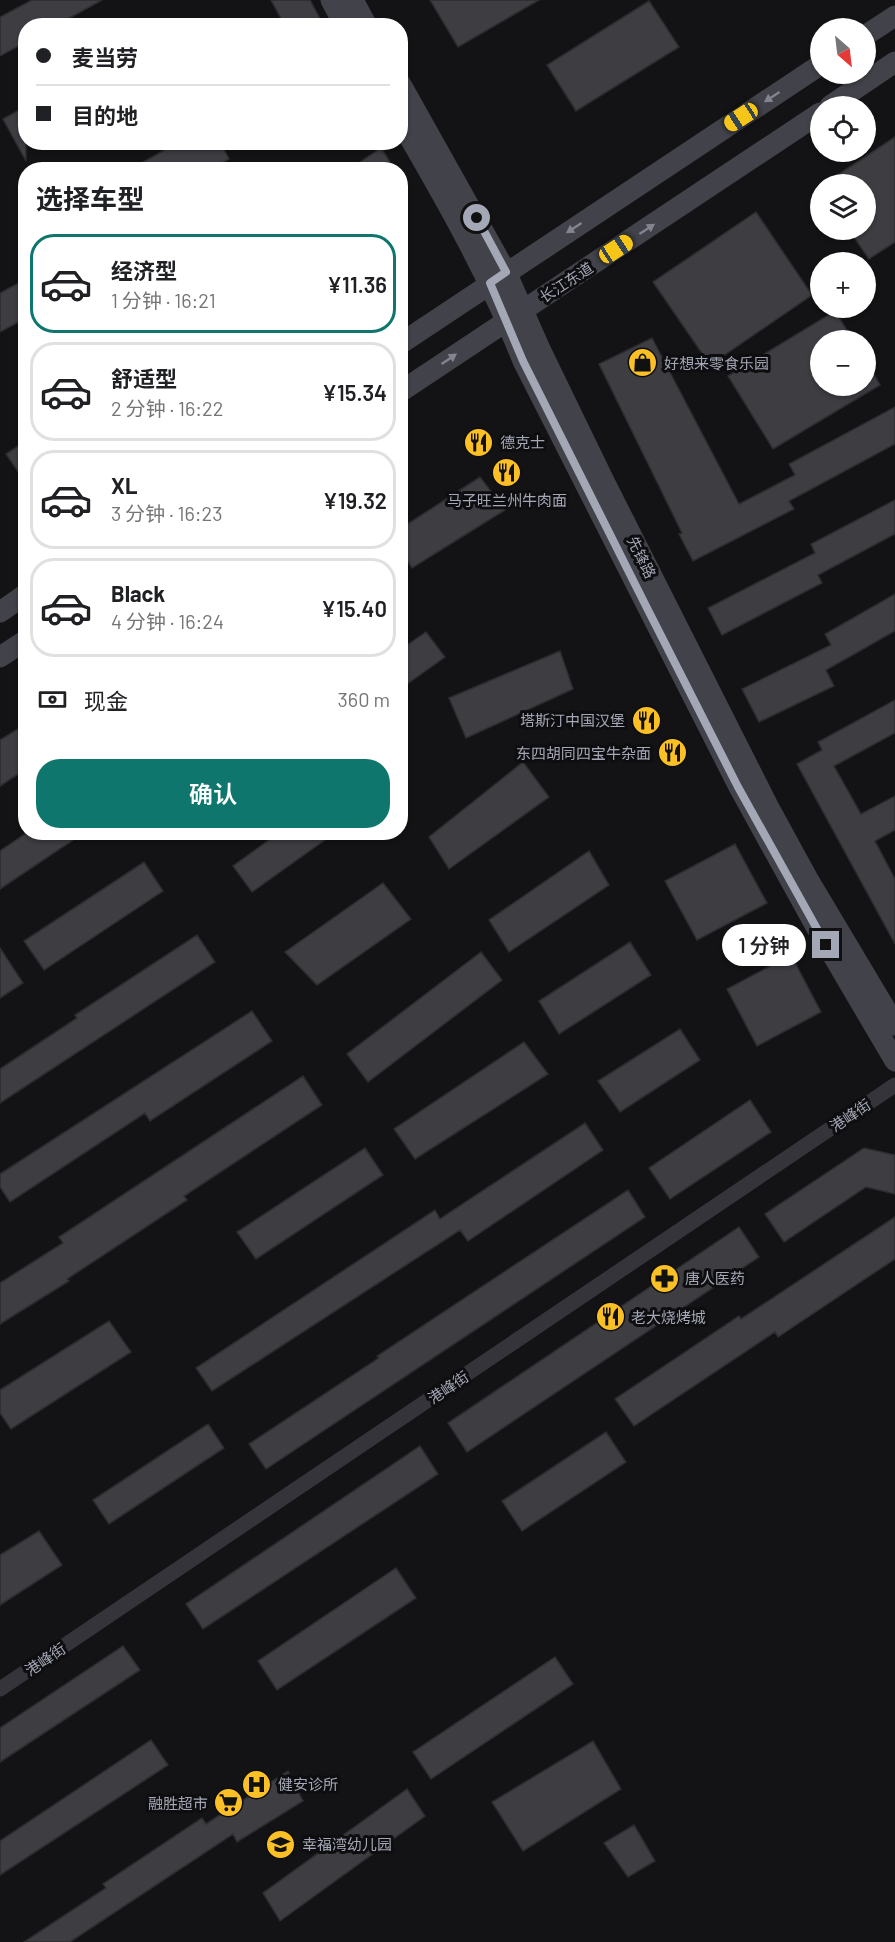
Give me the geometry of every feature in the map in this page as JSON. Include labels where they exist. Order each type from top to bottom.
[{"type":"street","points":[[331,0],[341,18]]},
{"type":"street","points":[[353,0],[363,18]]},
{"type":"street","points":[[876,28],[895,16]]},
{"type":"street","points":[[845,96],[895,62]]},
{"type":"street","points":[[408,339],[810,72]]},
{"type":"street","name":"先锋路","points":[[408,99],[516,315],[540,349],[722,717],[809,881],[895,1025]]},
{"type":"street","name":"长江东道","points":[[408,387],[810,120]]},
{"type":"street","points":[[408,135],[473,248],[498,278]]},
{"type":"street","points":[[516,315],[528,371],[738,787],[895,1061]]},
{"type":"street","points":[[0,612],[18,600]]},
{"type":"street","points":[[0,657],[18,645]]},
{"type":"street","name":"港峰街","points":[[0,1689],[895,1085]]},
{"type":"building","points":[[32,0],[102,0],[69,18],[18,18],[18,46],[0,56],[0,17]]},
{"type":"building","points":[[271,0],[310,0],[320,18],[281,18]]},
{"type":"building","points":[[430,0],[539,0],[458,47]]},
{"type":"building","points":[[649,1],[679,47],[576,111],[547,65]]},
{"type":"building","points":[[18,111],[18,146],[3,119]]},
{"type":"building","points":[[895,137],[895,242],[876,254],[876,252],[864,252],[856,240],[876,240],[876,174],[839,174],[857,162],[876,162],[876,150]]},
{"type":"building","points":[[20,150],[26,150],[26,161]]},
{"type":"building","points":[[165,150],[224,150],[229,159],[224,162],[143,162]]},
{"type":"building","points":[[378,150],[382,150],[390,162],[360,162]]},
{"type":"building","points":[[756,212],[810,292],[810,296],[710,365],[653,282]]},
{"type":"building","points":[[18,283],[18,322],[0,332],[0,293]]},
{"type":"building","points":[[823,318],[839,318],[847,330],[810,330],[810,396],[862,396],[773,449],[728,376]]},
{"type":"building","points":[[652,338],[739,504],[795,475],[789,464],[895,407],[895,444],[789,501],[794,509],[693,561],[679,534],[682,533],[599,364]]},
{"type":"building","points":[[18,446],[18,471],[6,454]]},
{"type":"building","points":[[480,477],[505,510],[412,568],[408,562],[408,524]]},
{"type":"building","points":[[895,500],[895,534],[818,575],[822,583],[722,635],[708,608],[815,553],[811,544]]},
{"type":"building","points":[[895,594],[895,631],[826,670],[834,686],[759,722],[742,689],[831,645],[825,634]]},
{"type":"building","points":[[426,632],[445,657],[408,683],[408,644]]},
{"type":"building","points":[[560,651],[573,689],[466,738],[449,698]]},
{"type":"building","points":[[895,700],[895,733],[834,766],[861,814],[895,796],[895,830],[875,841],[895,879],[895,944],[797,764],[822,750],[818,742]]},
{"type":"building","points":[[18,729],[18,774],[0,786],[0,740]]},
{"type":"building","points":[[523,762],[549,797],[449,869],[429,837]]},
{"type":"building","points":[[18,839],[73,840],[0,889],[0,851]]},
{"type":"building","points":[[269,840],[325,840],[252,892],[233,866]]},
{"type":"building","points":[[735,844],[767,903],[697,940],[665,881]]},
{"type":"building","points":[[589,851],[609,885],[509,952],[489,920]]},
{"type":"building","points":[[144,862],[163,891],[44,970],[24,941]]},
{"type":"building","points":[[383,883],[411,919],[317,985],[285,952]]},
{"type":"building","points":[[197,935],[215,962],[0,1103],[0,1069],[77,1018],[75,1015]]},
{"type":"building","points":[[630,942],[651,975],[559,1034],[539,1001]]},
{"type":"building","points":[[0,948],[23,983],[0,998]]},
{"type":"building","points":[[481,952],[502,980],[368,1082],[347,1054]]},
{"type":"building","points":[[791,955],[821,1012],[757,1046],[727,989]]},
{"type":"building","points":[[252,1011],[272,1041],[150,1121],[145,1113],[10,1202],[0,1187],[0,1174]]},
{"type":"building","points":[[680,1029],[700,1060],[620,1112],[598,1081]]},
{"type":"building","points":[[524,1042],[548,1074],[415,1159],[394,1129]]},
{"type":"building","points":[[303,1076],[322,1105],[184,1196],[187,1200],[67,1279],[69,1281],[0,1324],[0,1283],[63,1243],[59,1237]]},
{"type":"building","points":[[750,1100],[771,1132],[670,1199],[649,1168]]},
{"type":"building","points":[[585,1123],[603,1150],[468,1241],[460,1230],[212,1391],[196,1368],[435,1210],[440,1219]]},
{"type":"building","points":[[365,1148],[383,1175],[256,1259],[237,1232]]},
{"type":"building","points":[[864,1148],[895,1155],[895,1194],[866,1187],[784,1242],[765,1214]]},
{"type":"building","points":[[628,1190],[645,1217],[266,1469],[249,1444],[379,1358],[377,1356]]},
{"type":"building","points":[[895,1217],[895,1259],[778,1337],[775,1332],[634,1426],[615,1399],[739,1316],[741,1319]]},
{"type":"building","points":[[739,1227],[759,1257],[467,1452],[448,1423]]},
{"type":"building","points":[[109,1321],[131,1352],[11,1429],[0,1413],[0,1390]]},
{"type":"building","points":[[208,1424],[224,1448],[109,1524],[93,1500]]},
{"type":"building","points":[[606,1432],[626,1462],[522,1531],[502,1501]]},
{"type":"building","points":[[420,1446],[438,1474],[203,1629],[186,1604]]},
{"type":"building","points":[[39,1531],[62,1565],[0,1605],[0,1555]]},
{"type":"building","points":[[396,1568],[416,1598],[277,1690],[258,1661]]},
{"type":"building","points":[[123,1646],[140,1670],[0,1762],[0,1728]]},
{"type":"building","points":[[555,1657],[573,1684],[431,1779],[413,1752]]},
{"type":"building","points":[[151,1740],[168,1765],[0,1875],[0,1841]]},
{"type":"building","points":[[593,1741],[621,1789],[523,1851],[492,1802]]},
{"type":"building","points":[[288,1771],[303,1801],[237,1842],[233,1834],[70,1942],[24,1942],[106,1888],[103,1884],[202,1818],[206,1824]]},
{"type":"building","points":[[407,1789],[425,1816],[280,1921],[263,1893]]},
{"type":"building","points":[[634,1825],[655,1861],[628,1877],[604,1843]]},
{"type":"place","name":"好想来零食乐园","points":[[643,363]]},
{"type":"place","name":"德克士","points":[[479,442]]},
{"type":"place","name":"马子旺兰州牛肉面","points":[[507,473]]},
{"type":"place","name":"塔斯汀中国汉堡","points":[[646,720]]},
{"type":"place","name":"东四胡同四宝牛杂面","points":[[672,753]]},
{"type":"place","name":"唐人医药","points":[[664,1278]]},
{"type":"place","name":"老大烧烤城","points":[[610,1317]]},
{"type":"place","name":"健安诊所","points":[[257,1784]]},
{"type":"place","name":"融胜超市","points":[[229,1803]]},
{"type":"place","name":"幸福湾幼儿园","points":[[281,1844]]},
{"type":"route","points":[[477,218],[506,272],[490,283],[523,361],[738,787],[826,945]]}]
